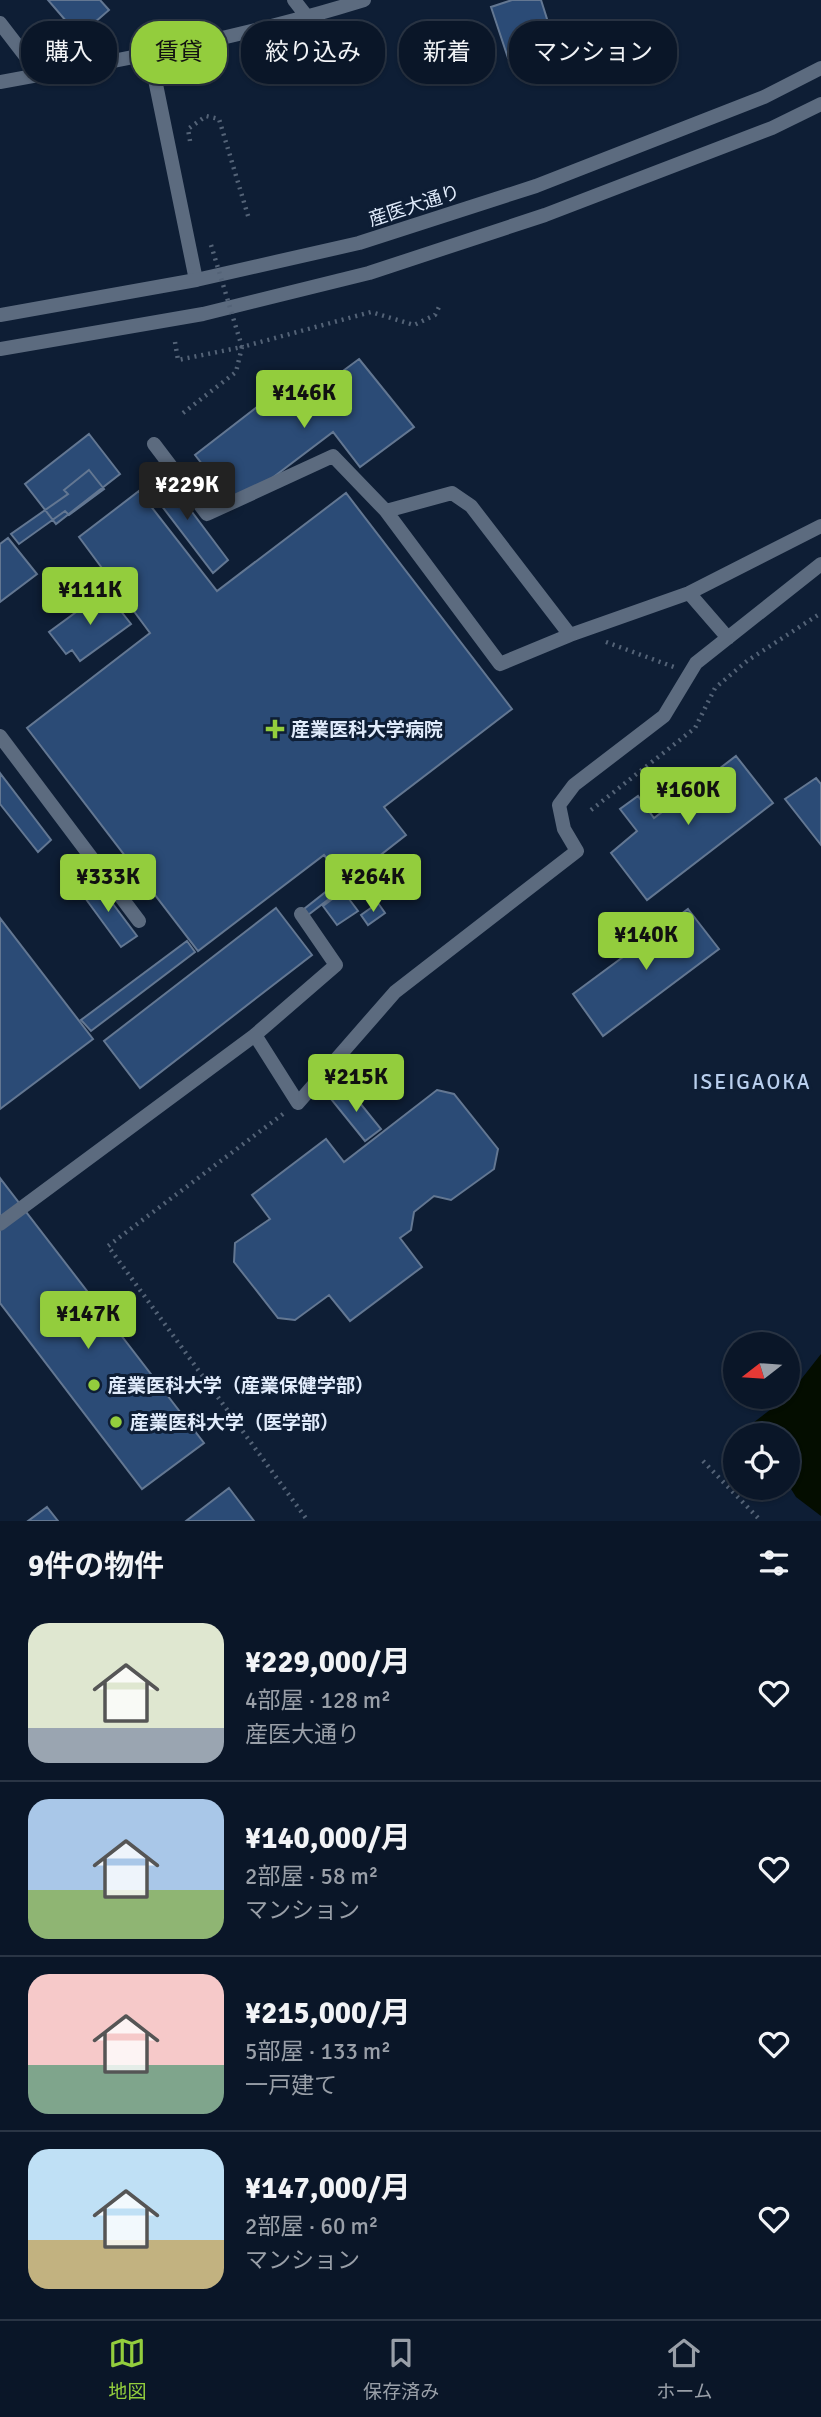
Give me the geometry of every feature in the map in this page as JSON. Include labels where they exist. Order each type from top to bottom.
[{"type":"street","points":[[294,0],[308,18]]},
{"type":"street","points":[[227,37],[308,18],[365,0]]},
{"type":"street","points":[[0,23],[21,50]]},
{"type":"street","name":"産医大通り","points":[[0,315],[197,280],[359,243],[536,186],[764,97],[821,68]]},
{"type":"street","points":[[0,82],[21,78]]},
{"type":"street","points":[[156,84],[197,280]]},
{"type":"street","points":[[0,349],[203,314],[369,273],[557,210],[772,128],[821,104]]},
{"type":"street","points":[[154,444],[207,514],[333,456],[386,511],[500,664],[570,635],[689,593],[821,526]]},
{"type":"street","points":[[386,511],[452,493],[471,506],[570,635]]},
{"type":"street","points":[[255,1035],[298,1103],[395,992],[577,851],[564,829],[559,805],[574,785],[664,716],[696,663],[821,564]]},
{"type":"street","points":[[689,593],[728,638]]},
{"type":"street","points":[[0,736],[139,921]]},
{"type":"street","points":[[0,1224],[255,1035],[335,965],[301,914]]},
{"type":"path","points":[[193,155],[188,129],[206,116],[219,118],[249,219]]},
{"type":"path","points":[[183,413],[236,372],[242,346],[208,232]]},
{"type":"path","points":[[175,342],[178,360],[371,312],[414,325],[435,315],[439,307]]},
{"type":"path","points":[[590,810],[695,728],[715,688],[747,661],[821,613]]},
{"type":"path","points":[[597,638],[690,673],[715,688]]},
{"type":"path","points":[[298,1103],[108,1246],[308,1521]]},
{"type":"path","points":[[703,1461],[761,1521]]},
{"type":"shaded area","points":[[821,1354],[821,1516],[800,1500],[800,1423],[753,1423],[771,1409],[800,1409],[800,1381]]},
{"type":"building","points":[[48,0],[100,0],[109,10],[96,21],[66,21]]},
{"type":"building","points":[[512,0],[541,0],[548,21],[509,21],[508,58],[491,7]]},
{"type":"building","points":[[359,359],[414,427],[360,467],[333,432],[235,506],[195,455],[292,380],[305,399]]},
{"type":"building","points":[[89,434],[120,474],[56,524],[25,484]]},
{"type":"building","points":[[89,470],[104,489],[69,515],[65,511],[19,544],[11,534],[68,494],[64,490]]},
{"type":"building","points":[[162,472],[228,560],[213,573],[145,484]]},
{"type":"building","points":[[139,491],[217,591],[346,493],[512,709],[384,807],[406,835],[346,882],[324,855],[198,951],[27,728],[150,633],[79,537]]},
{"type":"building","points":[[8,538],[37,574],[0,602],[0,544]]},
{"type":"building","points":[[105,591],[131,624],[80,661],[72,650],[66,654],[49,632]]},
{"type":"building","points":[[736,756],[773,803],[647,900],[611,853],[637,831],[620,809],[638,796],[654,818]]},
{"type":"building","points":[[0,773],[51,840],[38,852],[0,804]]},
{"type":"building","points":[[816,778],[821,784],[821,845],[785,799]]},
{"type":"building","points":[[95,880],[137,936],[121,947],[80,891]]},
{"type":"building","points":[[337,883],[342,889],[308,915],[304,909]]},
{"type":"building","points":[[343,891],[358,911],[337,925],[323,906]]},
{"type":"building","points":[[378,903],[385,913],[368,925],[361,915]]},
{"type":"building","points":[[276,908],[312,955],[140,1088],[104,1041]]},
{"type":"building","points":[[688,909],[719,949],[603,1036],[573,994]]},
{"type":"building","points":[[0,918],[93,1039],[0,1109]]},
{"type":"building","points":[[187,941],[195,952],[91,1031],[81,1020]]},
{"type":"building","points":[[347,1087],[381,1129],[365,1141],[331,1099]]},
{"type":"building","points":[[437,1090],[454,1094],[498,1149],[494,1169],[451,1200],[434,1196],[414,1212],[411,1230],[400,1238],[422,1267],[350,1321],[329,1295],[295,1320],[278,1318],[234,1262],[235,1243],[270,1219],[252,1195],[326,1139],[344,1162]]},
{"type":"building","points":[[0,1178],[204,1443],[142,1489],[0,1303]]},
{"type":"building","points":[[229,1488],[254,1521],[186,1521]]},
{"type":"building","points":[[47,1507],[58,1521],[28,1521]]},
{"type":"place","name":"産業医科大学病院","points":[[275,729]]},
{"type":"place","name":"産業医科大学（産業保健学部）","points":[[94,1385]]},
{"type":"place","name":"産業医科大学（医学部）","points":[[116,1422]]},
{"type":"district","name":"ISEIGAOKA","points":[[752,1082]]}]
